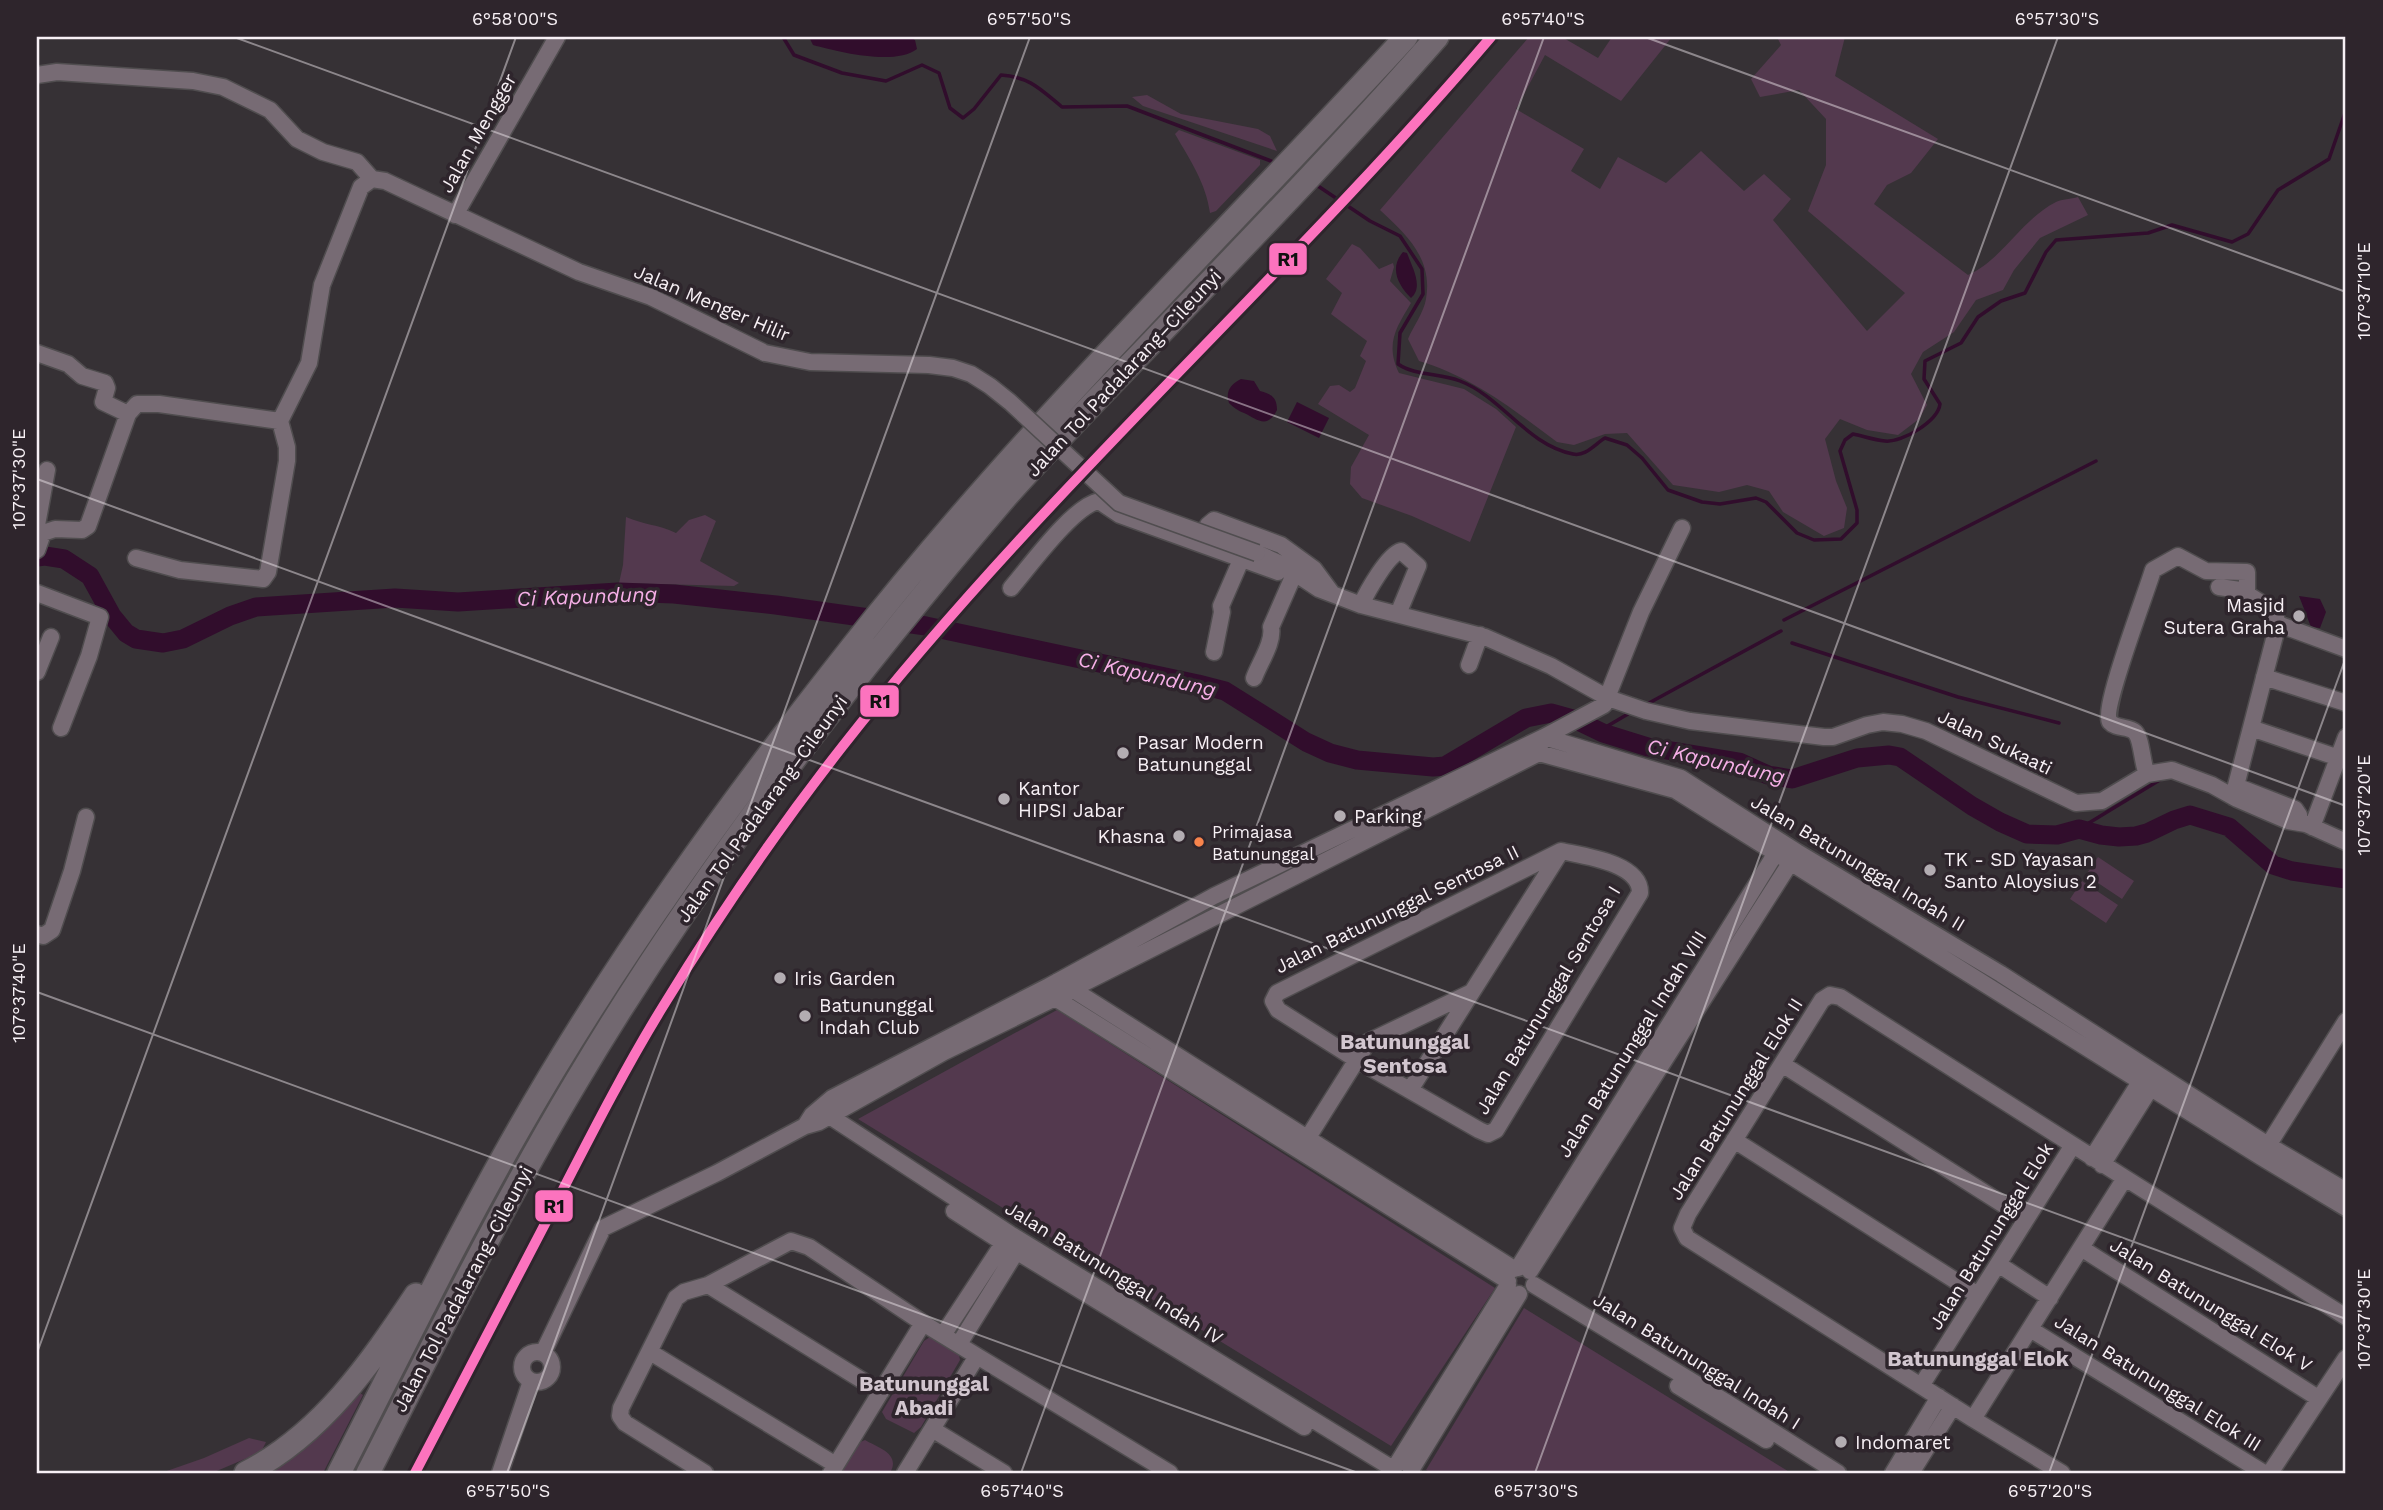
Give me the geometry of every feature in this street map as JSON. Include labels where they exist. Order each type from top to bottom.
[{"type":"highway","name":"Jalan Tol Padalarang–Cileunyi","points":[[339,1473],[478,1202],[563,1056],[741,792],[854,644],[988,483],[1406,37]]},
{"type":"highway","name":"Jalan Tol Padalarang–Cileunyi","points":[[368,1473],[485,1243],[577,1080],[657,954],[738,836],[878,652],[1016,486],[1364,121],[1437,37]]},
{"type":"highway","points":[[246,1473],[271,1460],[308,1431],[348,1391],[389,1337],[478,1202]]},
{"type":"street","name":"Jalan Mengger","points":[[455,215],[557,37]]},
{"type":"street","name":"Jalan Menger Hilir","points":[[37,75],[57,72],[218,85],[270,110],[297,139],[323,152],[357,162],[372,179],[379,178],[579,272],[651,296],[765,353],[810,362],[953,368],[971,374],[1010,402],[1119,503],[1257,553],[1281,564],[1326,592]]},
{"type":"street","points":[[136,558],[180,570],[262,579],[265,577],[287,461],[288,447],[280,421],[309,363],[316,307],[322,285],[361,187],[372,179]]},
{"type":"street","points":[[37,352],[68,364],[82,376],[105,383],[107,388],[103,402],[128,414]]},
{"type":"street","points":[[39,537],[55,529],[82,530],[88,526],[128,414],[137,404],[159,404],[280,421]]},
{"type":"street","points":[[39,537],[47,470]]},
{"type":"street","points":[[1012,588],[1072,517],[1090,503],[1099,500],[1119,514],[1326,592]]},
{"type":"street","points":[[1197,544],[1214,520],[1281,545],[1314,569],[1326,592]]},
{"type":"street","points":[[506,1471],[517,1418],[531,1381],[522,1371],[523,1361],[529,1354],[543,1353],[603,1228],[717,1173],[944,1052],[1058,989],[1214,897],[1547,740],[1606,701],[1641,611],[1682,527]]},
{"type":"street","points":[[1361,605],[1370,586],[1393,554],[1401,551],[1418,566],[1398,614]]},
{"type":"street","points":[[2247,593],[2246,571],[2206,570],[2178,556],[2153,570],[2118,674],[2109,719],[2113,724],[2135,732],[2147,774],[2175,771],[2213,785],[2235,787],[2288,821],[2344,841],[2346,824]]},
{"type":"street","points":[[1214,652],[1221,606],[1241,560]]},
{"type":"street","points":[[1254,678],[1262,655],[1268,649],[1271,627],[1292,579]]},
{"type":"street","points":[[2219,587],[2247,593],[2274,611],[2278,624],[2235,787]]},
{"type":"street","name":"Jalan Sukaati","points":[[1326,592],[1361,605],[1480,635],[1551,666],[1606,701],[1690,721],[1824,737],[1839,736],[1867,724],[1902,724],[1926,731],[2076,803],[2109,798],[2147,774]]},
{"type":"street","points":[[37,593],[100,617],[89,656],[61,728]]},
{"type":"street","points":[[2278,624],[2346,649]]},
{"type":"street","points":[[1469,665],[1480,635]]},
{"type":"street","points":[[39,661],[51,637]]},
{"type":"street","points":[[2264,677],[2346,703]]},
{"type":"street","points":[[2251,728],[2339,758]]},
{"type":"street","points":[[2305,825],[2339,758],[2346,737]]},
{"type":"street","name":"Jalan Batununggal Indah II","points":[[1547,740],[1681,778],[1779,849],[2001,974],[2149,1078],[2264,1151],[2346,1208]]},
{"type":"street","points":[[42,935],[51,930],[72,871],[86,817]]},
{"type":"street","name":"Jalan Batununggal Indah VIII","points":[[1520,1281],[1779,849]]},
{"type":"street","points":[[1361,1062],[1410,1090],[1561,851]]},
{"type":"street","name":"Jalan Batununggal Sentosa II","points":[[1361,1062],[1278,1010],[1273,1001],[1277,993],[1561,851]]},
{"type":"street","name":"Jalan Batununggal Sentosa I","points":[[1410,1090],[1479,1130],[1488,1134],[1496,1130],[1640,894],[1640,885],[1634,875],[1608,862],[1561,851]]},
{"type":"street","name":"Jalan Batununggal Indah VIII","points":[[1396,1470],[1794,858]]},
{"type":"street","points":[[1058,989],[1520,1281]]},
{"type":"street","points":[[1308,1147],[1361,1062],[1368,1042],[1472,992]]},
{"type":"street","name":"Jalan Batununggal Elok II","points":[[1921,1386],[1687,1238],[1682,1228],[1688,1214],[1822,1000],[1830,995],[1840,997],[2073,1145]]},
{"type":"street","points":[[2264,1151],[2346,1021]]},
{"type":"street","points":[[1782,1064],[2026,1219]]},
{"type":"street","points":[[2097,1161],[2149,1078]]},
{"type":"street","name":"Jalan Batununggal Indah IV","points":[[817,1118],[1013,1242],[1396,1470]]},
{"type":"street","points":[[1734,1140],[1978,1295]]},
{"type":"street","name":"Jalan Batununggal Elok","points":[[1921,1386],[2073,1145],[2346,1317]]},
{"type":"street","name":"Jalan Batununggal Indah II","points":[[2264,1151],[2346,1191]]},
{"type":"street","points":[[1973,1419],[2125,1178]]},
{"type":"street","points":[[705,1473],[625,1423],[620,1416],[621,1408],[676,1298],[684,1292],[708,1286],[792,1241],[809,1247],[943,1335],[1170,1473]]},
{"type":"street","points":[[943,1335],[1013,1242]]},
{"type":"street","points":[[959,1344],[1013,1242]]},
{"type":"street","name":"Jalan Batununggal Elok V","points":[[2081,1248],[2318,1398]]},
{"type":"street","points":[[1998,1264],[2050,1298]]},
{"type":"street","name":"Jalan Batununggal Indah I","points":[[1520,1281],[1819,1473]]},
{"type":"street","name":"Jalan Batununggal Indah I","points":[[1520,1281],[1715,1395],[1838,1473]]},
{"type":"street","points":[[708,1286],[881,1392]]},
{"type":"street","points":[[650,1352],[833,1469],[923,1322]]},
{"type":"street","name":"Jalan Batununggal Elok III","points":[[2030,1329],[2264,1473]]},
{"type":"street","points":[[905,1473],[977,1356]]},
{"type":"street","points":[[2270,1473],[2346,1357]]},
{"type":"street","points":[[1921,1386],[2062,1473]]},
{"type":"street","points":[[1893,1473],[1946,1401]]},
{"type":"street","points":[[1911,1473],[1946,1401]]},
{"type":"street","points":[[932,1429],[1003,1473]]},
{"type":"shaded area","points":[[809,37],[910,37],[915,40],[917,49],[895,57],[866,56],[813,45]]},
{"type":"shaded area","points":[[1529,37],[1562,37],[1598,58],[1612,37],[1672,37],[1621,101],[1545,55],[1516,109],[1584,149],[1571,171],[1600,189],[1618,157],[1666,183],[1701,151],[1744,191],[1764,174],[1791,199],[1773,220],[1867,331],[1905,293],[1808,211],[1826,165],[1826,119],[1799,90],[1760,97],[1751,79],[1781,45],[1777,37],[1845,37],[1835,76],[1938,139],[1911,173],[1887,185],[1874,204],[1968,275],[1991,260],[2033,218],[2056,202],[2078,197],[2088,215],[2040,238],[2014,270],[2003,290],[1976,300],[1954,332],[1923,352],[1911,374],[1927,405],[1919,419],[1898,435],[1867,430],[1840,419],[1825,439],[1836,481],[1847,508],[1844,528],[1824,536],[1783,512],[1769,491],[1747,485],[1719,492],[1673,485],[1627,433],[1605,434],[1574,445],[1557,442],[1474,385],[1419,361],[1408,339],[1425,304],[1426,272],[1416,249],[1380,210]]},
{"type":"shaded area","points":[[1147,95],[1181,114],[1258,129],[1270,136],[1277,151],[1143,106],[1132,97]]},
{"type":"shaded area","points":[[1179,130],[1260,160],[1260,165],[1216,211],[1210,213],[1201,182],[1175,134]]},
{"type":"shaded area","points":[[1352,244],[1360,248],[1379,269],[1393,263],[1390,281],[1411,303],[1394,336],[1393,353],[1399,373],[1464,389],[1496,409],[1516,427],[1470,542],[1412,516],[1362,498],[1350,484],[1351,467],[1369,435],[1318,404],[1330,386],[1339,385],[1350,392],[1355,388],[1366,361],[1360,356],[1367,341],[1331,314],[1342,293],[1326,279]]},
{"type":"shaded area","points":[[1403,252],[1407,253],[1416,277],[1417,288],[1411,298],[1402,288],[1397,276],[1397,264]]},
{"type":"shaded area","points":[[1241,379],[1254,381],[1260,391],[1275,399],[1277,410],[1269,420],[1258,420],[1229,403],[1230,388]]},
{"type":"shaded area","points":[[1297,402],[1329,418],[1319,438],[1287,422]]},
{"type":"shaded area","points":[[705,515],[716,521],[700,561],[739,583],[734,586],[619,583],[626,517],[676,533],[689,520]]},
{"type":"shaded area","points":[[2299,596],[2320,599],[2326,612],[2320,628],[2311,627]]},
{"type":"shaded area","points":[[2098,857],[2134,881],[2122,899],[2086,875]]},
{"type":"shaded area","points":[[2082,881],[2118,905],[2106,923],[2070,899]]},
{"type":"shaded area","points":[[1057,1010],[1495,1288],[1391,1446],[858,1119]]},
{"type":"shaded area","points":[[1524,1308],[1791,1473],[1432,1473],[1426,1470]]},
{"type":"shaded area","points":[[930,1337],[959,1355],[960,1360],[921,1427],[914,1433],[886,1419],[882,1412],[924,1341]]},
{"type":"shaded area","points":[[360,1393],[363,1395],[323,1473],[257,1473],[325,1427]]},
{"type":"shaded area","points":[[249,1438],[266,1442],[261,1452],[212,1473],[161,1473],[204,1458]]},
{"type":"shaded area","points":[[865,1440],[891,1456],[893,1466],[890,1473],[837,1473],[856,1444]]},
{"type":"waterway","points":[[783,37],[794,55],[842,73],[886,81],[922,65],[939,73],[950,108],[963,118],[974,109],[1001,75],[1011,76],[1034,85],[1062,107],[1127,106],[1271,161]]},
{"type":"waterway","points":[[1318,186],[1370,221],[1400,236],[1422,269],[1423,294],[1400,333],[1398,364],[1412,371],[1452,378],[1475,388],[1528,431],[1557,449],[1582,454],[1605,438],[1627,445],[1642,458],[1668,490],[1702,502],[1720,504],[1756,498],[1766,502],[1797,533],[1814,540],[1841,539],[1857,523],[1857,510],[1840,451],[1845,440],[1853,434],[1892,441],[1909,435],[1926,424],[1938,411],[1940,404],[1924,379],[1925,361],[1961,343],[1978,317],[2001,301],[2025,293],[2046,252],[2056,240],[2148,233],[2172,225],[2232,242],[2248,234],[2278,190],[2329,159],[2346,110]]},
{"type":"waterway","points":[[1784,620],[2096,461]]},
{"type":"waterway","name":"Ci Kapundung","points":[[37,557],[64,559],[90,576],[112,616],[126,633],[136,639],[163,643],[183,639],[230,616],[256,607],[395,598],[458,602],[618,592],[674,594],[776,605],[926,626],[1225,691],[1306,742],[1330,753],[1357,760],[1445,766],[1526,718],[1551,713],[1648,747],[1739,762],[1768,775],[1792,779],[1857,758],[1889,755],[1900,757],[1972,806],[2027,834],[2057,835],[2079,829],[2101,835],[2136,836],[2190,815],[2229,827],[2273,865],[2292,871],[2346,879]]},
{"type":"waterway","points":[[1649,703],[1781,631]]},
{"type":"waterway","points":[[1792,643],[1958,697],[2059,723]]},
{"type":"waterway","points":[[1599,731],[1628,714]]},
{"type":"waterway","points":[[2079,829],[2163,778]]},
{"type":"transit line","name":"R1","points":[[415,1473],[595,1127],[648,1031],[726,908],[818,778],[918,654],[998,564],[1330,215],[1491,37]]},
{"type":"place","name":"Masjid Sutera Graha","points":[[2299,616]]},
{"type":"place","name":"Pasar Modern Batununggal","points":[[1123,753]]},
{"type":"place","name":"Kantor HIPSI Jabar","points":[[1004,799]]},
{"type":"place","name":"Parking","points":[[1340,816]]},
{"type":"place","name":"Khasna","points":[[1179,836]]},
{"type":"place","name":"Primajasa Batununggal","points":[[1199,842]]},
{"type":"place","name":"TK - SD Yayasan Santo Aloysius 2","points":[[1930,870]]},
{"type":"place","name":"Iris Garden","points":[[780,978]]},
{"type":"place","name":"Batununggal Indah Club","points":[[805,1016]]},
{"type":"place","name":"Indomaret","points":[[1841,1442]]},
{"type":"district","name":"Batununggal Sentosa","points":[[1405,1053]]},
{"type":"district","name":"Batununggal Elok","points":[[1978,1358]]},
{"type":"district","name":"Batununggal Abadi","points":[[924,1395]]}]
